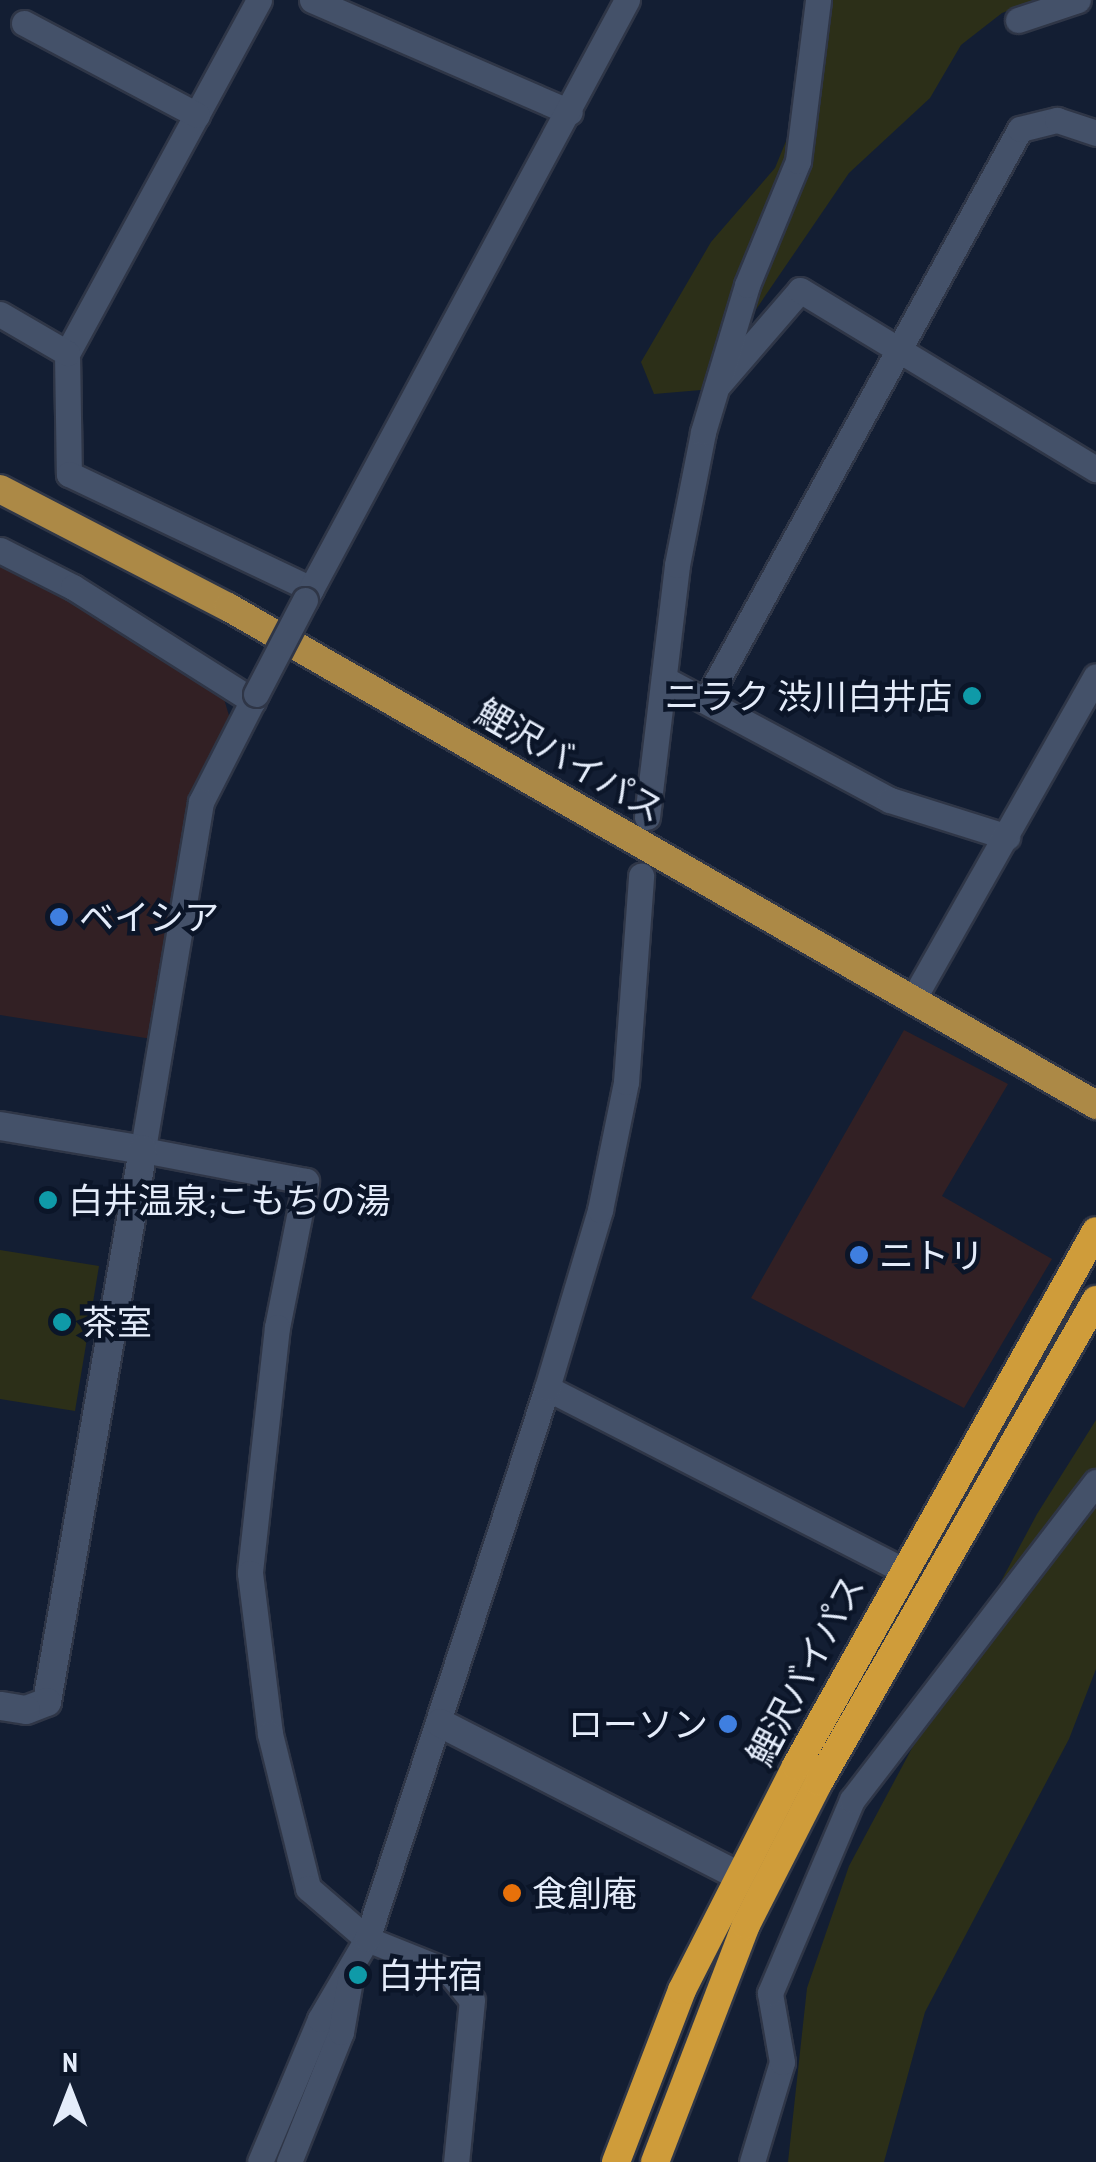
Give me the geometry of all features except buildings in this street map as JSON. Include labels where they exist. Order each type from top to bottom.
[{"type":"highway","name":"鯉沢バイパス","points":[[655,2162],[752,1882],[901,1568],[1096,1230]]},
{"type":"highway","name":"鯉沢バイパス","points":[[616,2162],[682,1990],[752,1882],[1096,1300]]},
{"type":"main road","name":"鯉沢バイパス","points":[[0,489],[228,606],[1096,1105]]},
{"type":"street","points":[[259,0],[67,353],[69,474],[308,595]]},
{"type":"street","points":[[312,0],[570,112]]},
{"type":"street","points":[[0,1706],[26,1710],[47,1702],[201,802],[627,0]]},
{"type":"street","points":[[647,817],[678,565],[712,392],[798,161],[818,0]]},
{"type":"street","points":[[1018,20],[1078,0]]},
{"type":"street","points":[[24,23],[197,115]]},
{"type":"street","points":[[707,699],[1020,129],[1057,120],[1096,133]]},
{"type":"street","points":[[712,392],[800,290],[1096,469]]},
{"type":"street","points":[[0,314],[67,353]]},
{"type":"street","points":[[0,550],[73,586],[254,698]]},
{"type":"street","points":[[912,1001],[1096,676]]},
{"type":"street","points":[[664,679],[890,800],[1007,837]]},
{"type":"street","points":[[260,2162],[320,2019],[366,1939],[440,1723],[600,1210],[626,1082],[642,876]]},
{"type":"street","points":[[0,1126],[306,1181],[277,1327],[250,1573],[270,1734],[308,1888],[366,1939],[449,1972],[472,2000],[456,2162]]},
{"type":"street","points":[[547,1388],[901,1568]]},
{"type":"street","points":[[752,2162],[782,2062],[770,1993],[852,1800],[1096,1482]]},
{"type":"street","points":[[440,1723],[752,1882]]},
{"type":"street","points":[[289,2162],[342,2032],[352,1965]]},
{"type":"shaded area","points":[[0,562],[76,597],[222,692],[230,719],[193,788],[152,1039],[0,1015]]},
{"type":"shaded area","points":[[904,1030],[1008,1084],[942,1196],[1052,1259],[964,1408],[751,1298]]},
{"type":"green space","points":[[832,0],[1035,0],[1002,13],[961,45],[930,98],[849,173],[701,390],[654,394],[641,362],[711,242],[775,168],[826,43]]},
{"type":"green space","points":[[0,1250],[99,1266],[75,1411],[0,1399]]},
{"type":"green space","points":[[1096,1420],[1096,1669],[1069,1739],[925,2012],[884,2162],[788,2162],[807,1988],[849,1866],[1037,1514]]},
{"type":"place","name":"ニラク 渋川白井店","points":[[972,696]]},
{"type":"place","name":"ベイシア","points":[[59,917]]},
{"type":"place","name":"白井温泉;こもちの湯","points":[[48,1200]]},
{"type":"place","name":"ニトリ","points":[[859,1255]]},
{"type":"place","name":"茶室","points":[[62,1322]]},
{"type":"place","name":"ローソン","points":[[728,1724]]},
{"type":"place","name":"食創庵","points":[[512,1893]]},
{"type":"place","name":"白井宿","points":[[358,1975]]}]
